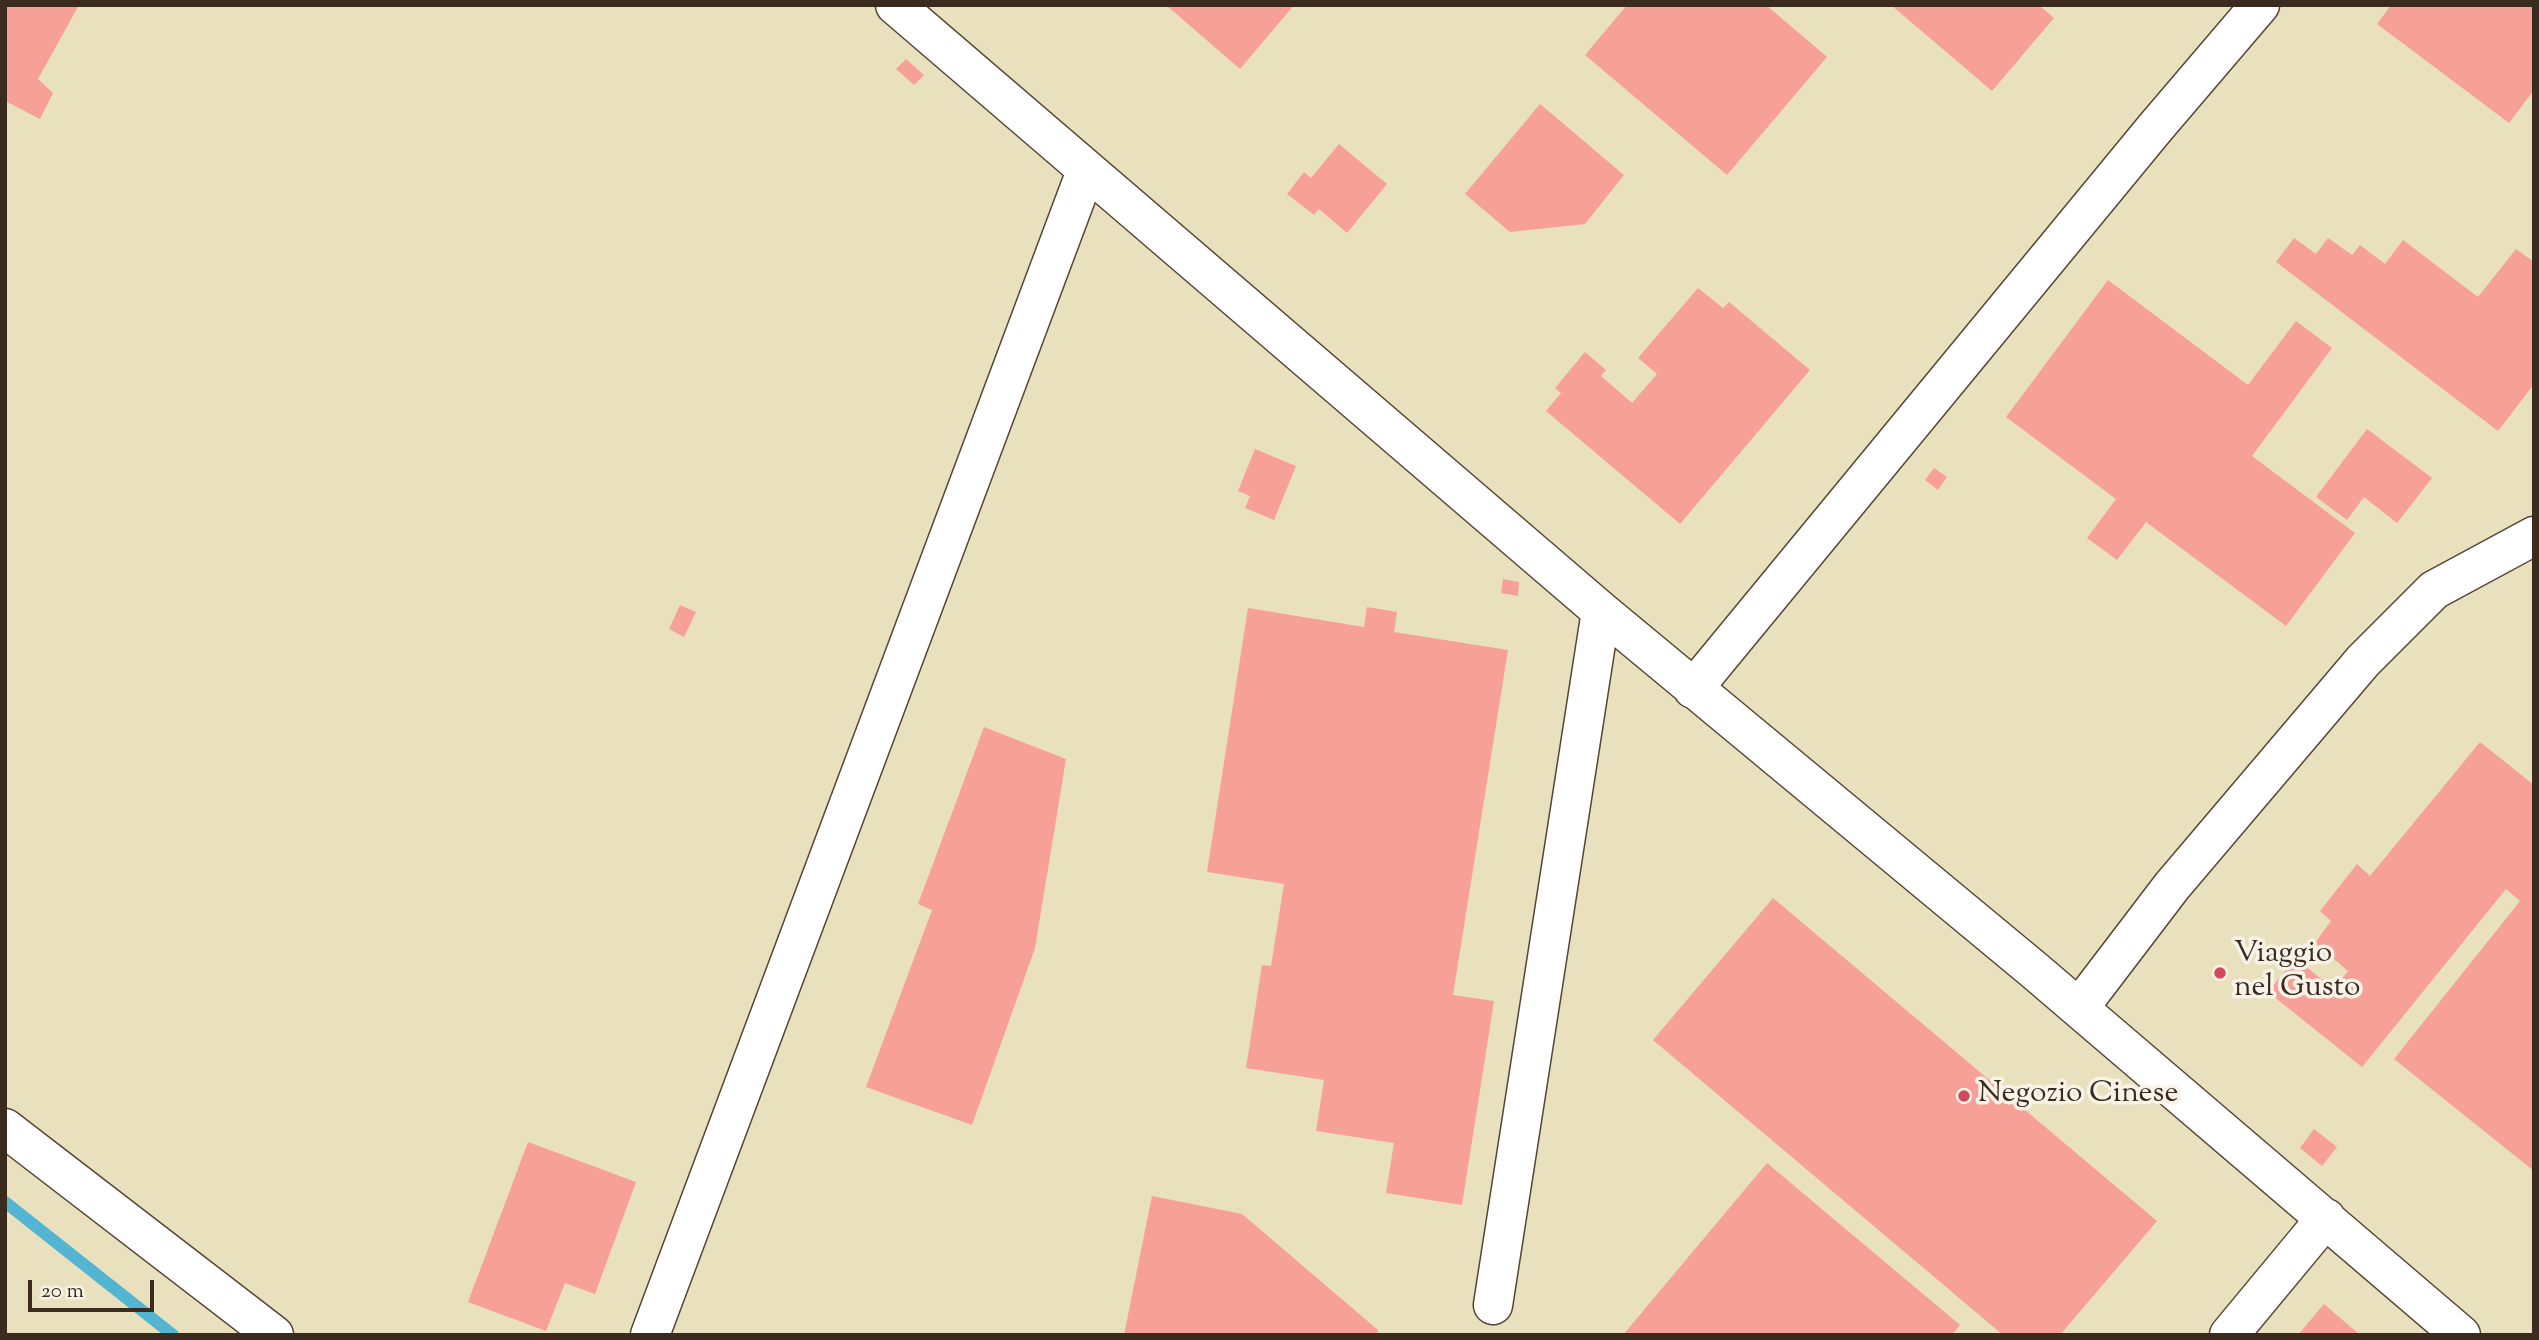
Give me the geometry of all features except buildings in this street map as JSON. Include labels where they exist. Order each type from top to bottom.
[{"type":"street","points":[[895,5],[1601,611],[2080,1008],[2461,1335]]},
{"type":"street","points":[[1693,689],[2155,128],[2260,5]]},
{"type":"street","points":[[650,1335],[1086,171]]},
{"type":"street","points":[[2080,1008],[2172,886],[2363,661],[2434,590],[2534,536]]},
{"type":"street","points":[[1493,1305],[1601,611]]},
{"type":"street","points":[[5,1128],[274,1335]]},
{"type":"street","points":[[2229,1335],[2326,1218]]},
{"type":"waterway","points":[[5,1202],[173,1335]]},
{"type":"place","name":"Viaggio nel Gusto","points":[[2220,973]]},
{"type":"place","name":"Negozio Cinese","points":[[1964,1096]]}]
